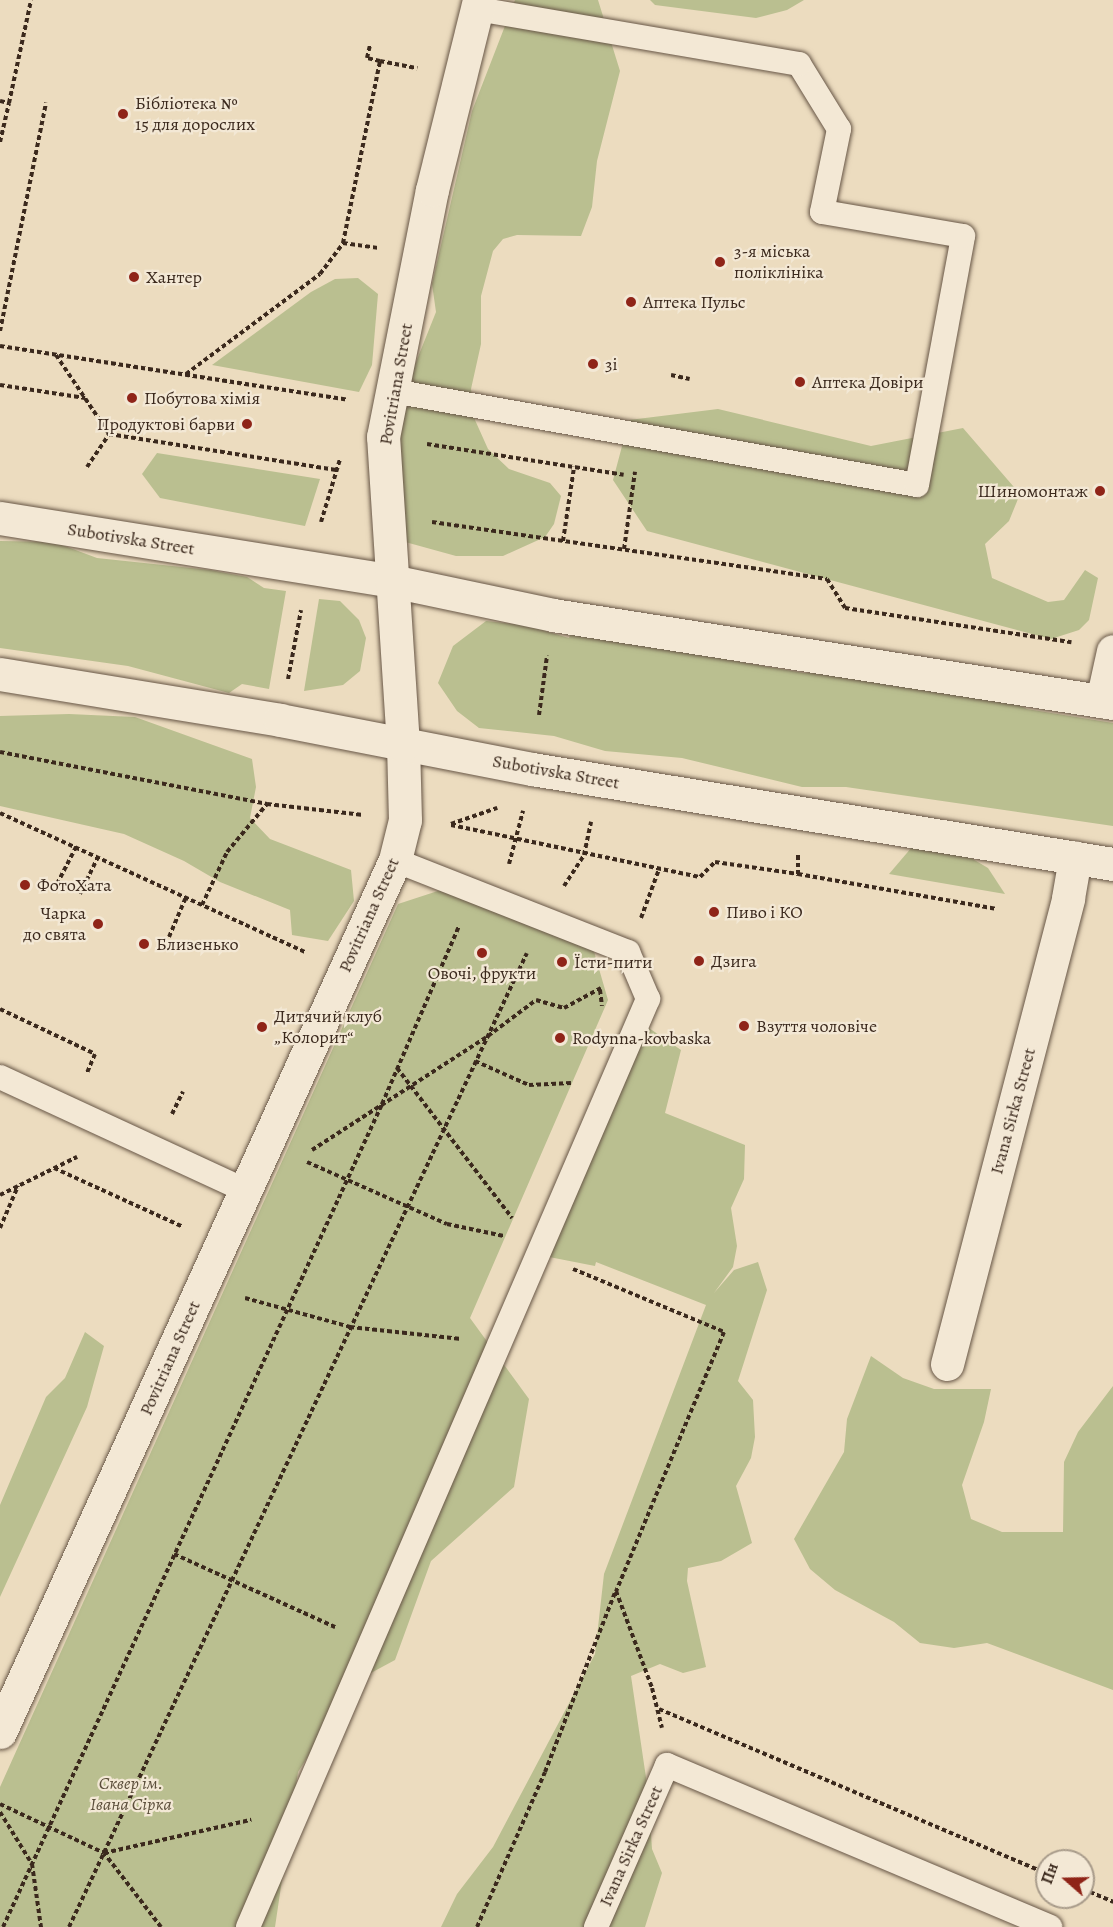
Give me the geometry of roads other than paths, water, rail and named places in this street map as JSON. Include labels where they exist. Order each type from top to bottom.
[{"type":"street","name":"Povitriana Street","points":[[0,1732],[395,860],[405,820],[403,746],[383,437],[432,190],[478,5]]},
{"type":"street","name":"Subotivska Street","points":[[0,518],[392,581],[553,615],[1108,702]]},
{"type":"street","points":[[1108,702],[1113,651]]},
{"type":"street","name":"Subotivska Street","points":[[0,674],[280,720],[403,746],[1113,864]]},
{"type":"street","name":"Ivana Sirka Street","points":[[947,1364],[1068,898],[1075,858]]},
{"type":"lane","points":[[393,392],[917,485],[963,236],[822,212],[839,129],[799,64],[478,5]]},
{"type":"lane","points":[[248,1927],[502,1343],[648,999],[628,952],[395,860]]},
{"type":"lane","points":[[0,1077],[244,1190]]},
{"type":"lane","name":"Ivana Sirka Street","points":[[596,1927],[667,1765],[1050,1927]]},
{"type":"place","name":"Бібліотека № 15 для дорослих","points":[[123,114]]},
{"type":"place","name":"3-я міська поліклініка","points":[[720,262]]},
{"type":"place","name":"Хантер","points":[[134,277]]},
{"type":"place","name":"Аптека Пульс","points":[[631,302]]},
{"type":"place","name":"3і","points":[[593,364]]},
{"type":"place","name":"Аптека Довіри","points":[[800,382]]},
{"type":"place","name":"Побутова хімія","points":[[132,398]]},
{"type":"place","name":"Продуктові барви","points":[[247,424]]},
{"type":"place","name":"Шиномонтаж","points":[[1100,491]]},
{"type":"place","name":"ФотоХата","points":[[25,885]]},
{"type":"place","name":"Пиво і КО","points":[[714,912]]},
{"type":"place","name":"Чарка до свята","points":[[98,924]]},
{"type":"place","name":"Близенько","points":[[144,944]]},
{"type":"place","name":"Овочі, фрукти","points":[[482,953]]},
{"type":"place","name":"Дзига","points":[[699,961]]},
{"type":"place","name":"Їсти-пити","points":[[562,962]]},
{"type":"place","name":"Взуття чоловіче","points":[[744,1026]]},
{"type":"place","name":"Дитячий клуб „Колорит“","points":[[262,1027]]},
{"type":"place","name":"Rodynna-kovbaska","points":[[560,1038]]},
{"type":"park label","name":"Сквер ім. Івана Сірка","points":[[131,1794]]}]
